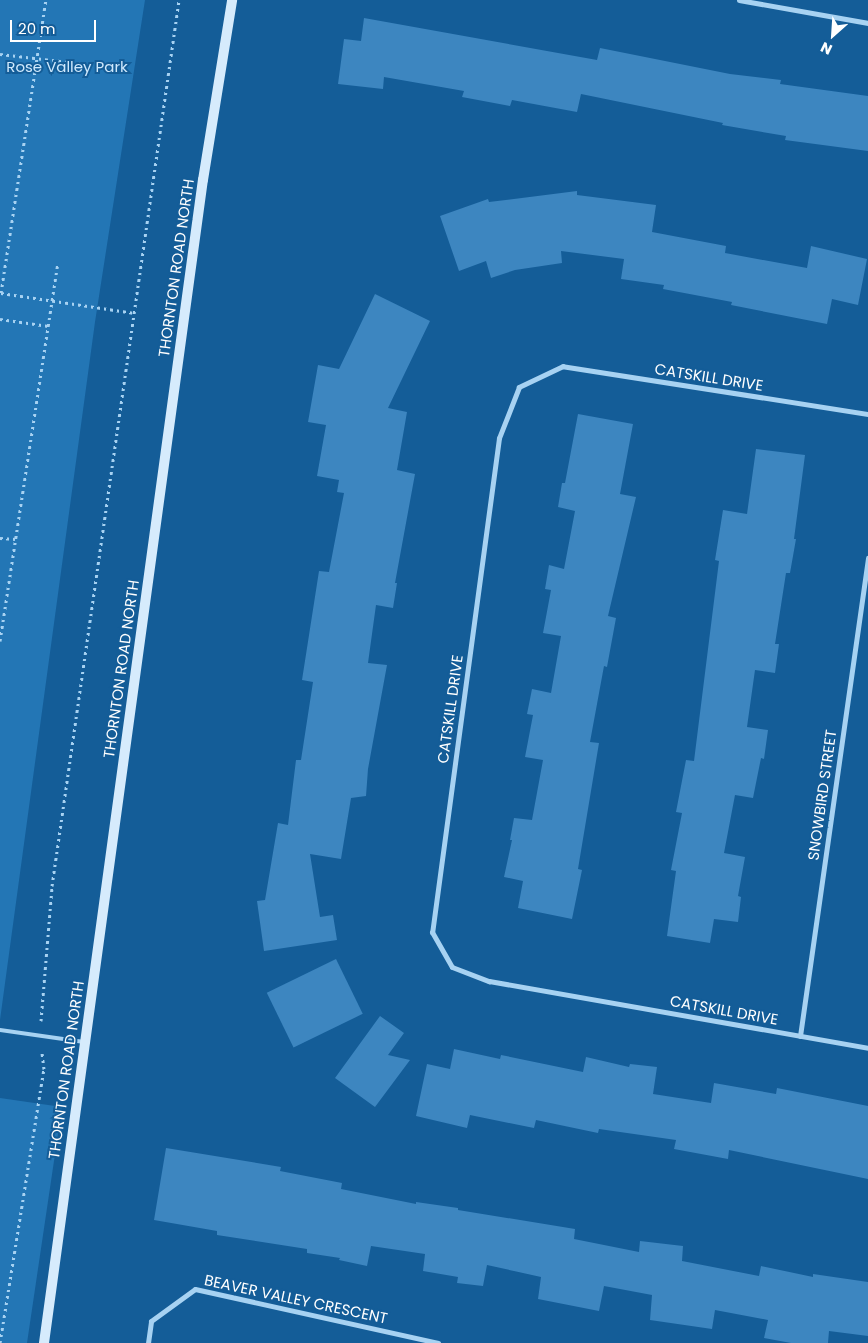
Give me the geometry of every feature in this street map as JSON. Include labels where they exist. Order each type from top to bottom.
[{"type":"main road","name":"THORNTON ROAD NORTH","points":[[44,1343],[203,180],[232,0]]},
{"type":"street","points":[[739,0],[767,2],[868,23]]},
{"type":"street","name":"CATSKILL DRIVE","points":[[868,414],[563,366],[519,386],[499,438],[432,932],[452,967],[489,981],[868,1048]]},
{"type":"street","name":"SNOWBIRD STREET","points":[[800,1036],[868,558]]},
{"type":"street","name":"BEAVER VALLEY CRESCENT","points":[[148,1343],[151,1321],[196,1289],[438,1343]]},
{"type":"lane","points":[[0,1030],[85,1042]]},
{"type":"path","points":[[46,0],[0,293],[135,313]]},
{"type":"path","points":[[0,1343],[44,1069],[41,1036],[42,1002],[52,886],[179,0]]},
{"type":"path","points":[[0,54],[85,64]]},
{"type":"path","points":[[0,641],[58,264]]},
{"type":"path","points":[[0,319],[48,326]]},
{"type":"path","points":[[0,538],[16,540]]},
{"type":"green space","name":"Rose Valley Park","points":[[0,0],[145,0],[95,322],[0,1020]]},
{"type":"green space","points":[[0,1098],[62,1107],[27,1343],[0,1343]]},
{"type":"building","points":[[364,18],[597,60],[600,48],[730,74],[781,80],[780,84],[868,96],[868,151],[785,140],[786,136],[722,125],[723,123],[581,94],[577,112],[512,100],[510,106],[462,97],[464,91],[384,77],[383,89],[338,84],[344,39],[361,41]]},
{"type":"building","points":[[577,191],[577,195],[656,205],[652,232],[726,246],[725,253],[807,268],[811,246],[867,259],[858,305],[832,299],[827,324],[731,305],[732,302],[663,289],[664,285],[621,279],[624,259],[561,251],[562,263],[515,270],[491,278],[486,261],[459,271],[440,216],[488,199],[489,202]]},
{"type":"building","points":[[375,294],[430,321],[388,408],[407,412],[397,470],[415,474],[395,583],[397,583],[393,608],[376,605],[368,663],[387,665],[368,769],[366,796],[351,798],[341,859],[310,854],[320,917],[333,915],[337,940],[264,951],[257,901],[265,900],[278,823],[288,825],[296,760],[301,760],[313,682],[302,680],[319,571],[329,572],[344,493],[337,492],[339,480],[317,476],[326,425],[308,422],[318,365],[339,369]]},
{"type":"building","points":[[578,414],[633,424],[620,494],[636,497],[608,616],[616,618],[607,667],[604,666],[590,742],[599,743],[578,869],[582,870],[572,919],[518,908],[523,881],[504,877],[512,840],[510,840],[514,818],[532,820],[543,760],[525,757],[533,715],[527,714],[532,689],[551,693],[561,636],[543,633],[551,590],[545,589],[549,565],[564,569],[575,511],[558,507],[562,483],[565,483]]},
{"type":"building","points":[[756,449],[805,455],[794,539],[796,539],[790,573],[786,573],[775,644],[779,644],[775,673],[755,670],[747,727],[768,730],[764,759],[761,758],[753,798],[735,795],[724,853],[745,857],[738,896],[741,897],[738,922],[714,919],[710,943],[667,936],[676,871],[671,870],[682,813],[676,812],[686,760],[694,761],[719,561],[715,560],[723,510],[747,514]]},
{"type":"building","points":[[336,959],[363,1014],[294,1048],[267,993]]},
{"type":"building","points":[[380,1016],[404,1033],[388,1055],[410,1060],[375,1107],[335,1078]]},
{"type":"building","points":[[454,1049],[500,1059],[501,1055],[583,1072],[586,1057],[629,1067],[630,1064],[657,1067],[653,1094],[711,1103],[714,1083],[776,1094],[777,1088],[868,1106],[868,1179],[729,1150],[728,1159],[674,1149],[676,1140],[599,1129],[598,1133],[536,1120],[534,1128],[470,1115],[467,1128],[416,1116],[427,1064],[450,1069]]},
{"type":"building","points":[[166,1148],[281,1167],[280,1171],[342,1183],[341,1189],[416,1204],[416,1202],[458,1208],[458,1210],[575,1229],[574,1239],[639,1252],[640,1241],[683,1246],[682,1261],[759,1276],[761,1266],[813,1277],[813,1274],[868,1282],[868,1336],[829,1331],[828,1343],[791,1343],[764,1338],[768,1320],[715,1310],[712,1329],[650,1320],[652,1295],[604,1286],[599,1311],[538,1299],[541,1277],[487,1265],[483,1286],[457,1283],[458,1277],[423,1271],[425,1254],[371,1246],[367,1266],[339,1260],[340,1258],[307,1253],[307,1249],[217,1235],[217,1231],[154,1220]]}]
